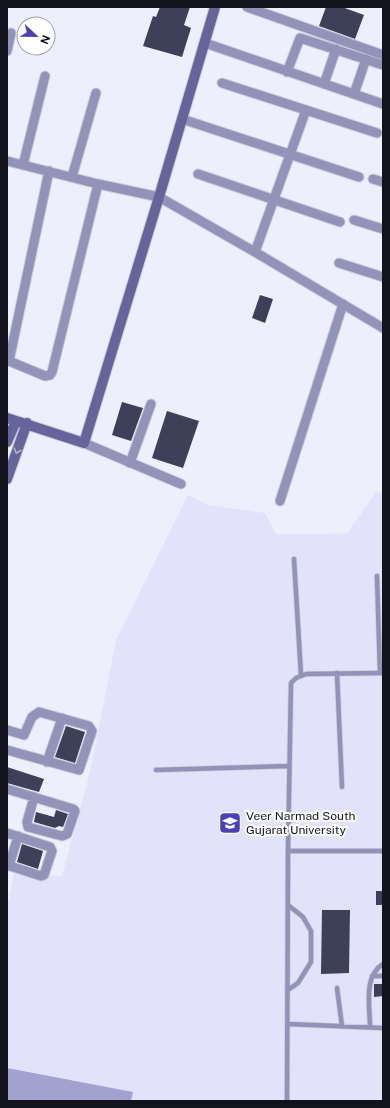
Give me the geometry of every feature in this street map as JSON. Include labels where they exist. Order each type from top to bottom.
[{"type":"street","points":[[84,444],[215,7]]},
{"type":"street","points":[[247,7],[383,54]]},
{"type":"street","points":[[7,51],[11,34]]},
{"type":"street","points":[[287,72],[300,38],[383,65]]},
{"type":"street","points":[[205,43],[383,104]]},
{"type":"street","points":[[324,84],[336,49]]},
{"type":"street","points":[[354,94],[366,60]]},
{"type":"street","points":[[23,165],[45,76]]},
{"type":"street","points":[[222,83],[377,133]]},
{"type":"street","points":[[72,177],[96,93]]},
{"type":"street","points":[[255,252],[306,110]]},
{"type":"street","points":[[182,119],[359,177]]},
{"type":"street","points":[[7,161],[98,184],[159,197],[383,328]]},
{"type":"street","points":[[49,171],[8,361],[45,376],[50,375],[52,372],[98,184]]},
{"type":"street","points":[[198,174],[340,222]]},
{"type":"street","points":[[373,179],[383,182]]},
{"type":"street","points":[[354,220],[383,229]]},
{"type":"street","points":[[339,263],[383,277]]},
{"type":"street","points":[[280,501],[343,304]]},
{"type":"street","points":[[130,463],[150,404]]},
{"type":"street","points":[[7,442],[11,419],[27,423],[84,444],[181,484]]},
{"type":"street","points":[[7,479],[27,423]]},
{"type":"street","points":[[7,730],[24,735],[32,717],[39,712],[92,728],[80,767],[75,770],[7,750]]},
{"type":"street","points":[[47,762],[62,718]]},
{"type":"street","points":[[7,789],[34,797],[74,810],[67,834],[62,836],[28,827],[27,822],[34,797]]},
{"type":"street","points":[[7,833],[18,836],[50,847],[52,851],[44,875],[41,876],[8,865],[18,836]]},
{"type":"lane","points":[[294,559],[301,675]]},
{"type":"lane","points":[[287,1101],[288,851],[291,683],[301,675],[381,673],[378,576]]},
{"type":"lane","points":[[337,673],[342,787]]},
{"type":"lane","points":[[156,770],[289,766]]},
{"type":"lane","points":[[288,851],[383,851]]},
{"type":"lane","points":[[288,905],[303,917],[310,931],[311,962],[298,983],[288,990]]},
{"type":"lane","points":[[370,1027],[370,980],[378,967],[383,964]]},
{"type":"lane","points":[[372,976],[383,976]]},
{"type":"lane","points":[[337,988],[342,1026]]},
{"type":"lane","points":[[288,1024],[383,1028]]},
{"type":"shaded area","name":"Veer Narmad South Gujarat University","points":[[377,491],[383,494],[383,1101],[7,1101],[7,907],[14,874],[62,876],[90,772],[116,640],[188,495],[208,505],[265,513],[276,534],[325,534],[347,533]]},
{"type":"water","points":[[7,1068],[133,1092],[131,1101],[7,1101]]},
{"type":"building","points":[[160,7],[190,7],[184,25],[191,28],[182,57],[143,46],[153,16],[156,17]]},
{"type":"building","points":[[326,7],[342,7],[364,15],[355,39],[319,26]]},
{"type":"building","points":[[260,295],[273,299],[265,323],[252,318]]},
{"type":"building","points":[[122,402],[143,408],[131,441],[112,435]]},
{"type":"building","points":[[167,411],[199,421],[183,468],[152,458]]},
{"type":"building","points":[[66,726],[85,732],[75,763],[55,757]]},
{"type":"building","points":[[7,767],[44,779],[39,792],[7,783]]},
{"type":"building","points":[[56,810],[68,814],[63,827],[59,826],[55,828],[34,822],[36,812],[54,817]]},
{"type":"building","points":[[22,844],[43,851],[38,869],[17,862]]},
{"type":"building","points":[[376,891],[383,891],[383,905],[376,905]]},
{"type":"building","points":[[322,910],[350,910],[349,973],[321,974]]},
{"type":"building","points":[[374,984],[383,984],[383,996],[374,997]]},
{"type":"place","name":"Veer Narmad South Gujarat University","points":[[230,823]]}]
